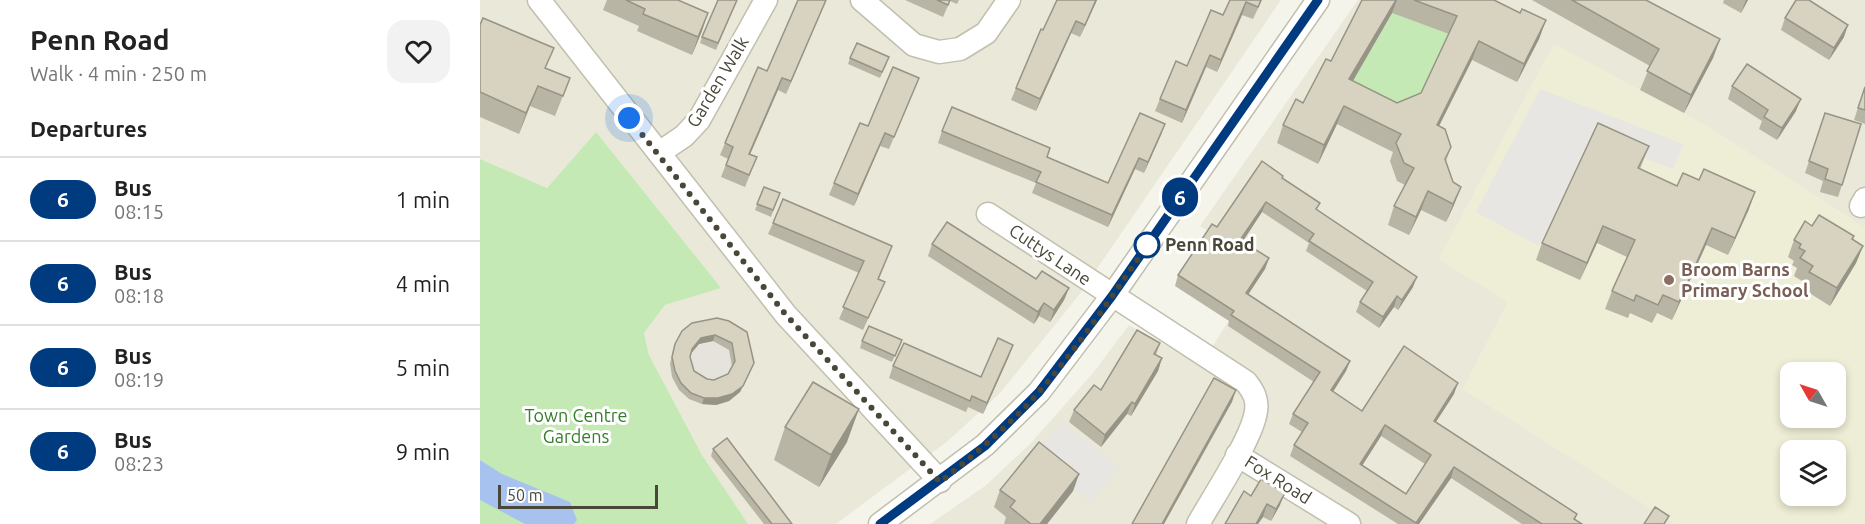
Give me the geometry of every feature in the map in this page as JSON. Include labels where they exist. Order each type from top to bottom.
[{"type":"street","points":[[539,0],[786,315],[940,482]]},
{"type":"street","name":"Garden Walk","points":[[659,153],[684,136],[699,120],[766,0]]},
{"type":"street","points":[[861,0],[914,45],[939,52],[960,49],[986,33],[1009,0]]},
{"type":"street","name":"Cuttys Lane","points":[[880,524],[940,482],[985,446],[1039,392],[1112,296],[1318,0]]},
{"type":"street","name":"Cuttys Lane","points":[[988,214],[1112,296]]},
{"type":"street","points":[[1112,296],[1246,381],[1256,399],[1257,411],[1253,423],[1198,524]]},
{"type":"street","name":"Fox Road","points":[[1237,455],[1349,524]]},
{"type":"shaded area","points":[[480,0],[1281,0],[1079,295],[1000,393],[949,440],[836,524],[748,524],[702,455],[649,355],[644,333],[665,305],[720,288],[596,132],[547,188],[480,159]]},
{"type":"shaded area","points":[[1358,0],[1865,0],[1865,228],[1710,128],[1554,44],[1439,259],[1508,302],[1463,389],[1676,524],[930,524],[985,486],[1030,444],[1093,373],[1129,325],[1201,365],[1263,265],[1200,226]]},
{"type":"shaded area","name":"Broom Barns Primary School","points":[[1554,44],[1710,128],[1865,228],[1865,524],[1676,524],[1463,389],[1508,302],[1439,259]]},
{"type":"shaded area","points":[[1540,89],[1683,144],[1673,169],[1590,138],[1539,246],[1476,212]]},
{"type":"shaded area","points":[[713,341],[728,350],[733,367],[726,380],[698,382],[689,356],[699,345]]},
{"type":"shaded area","points":[[1061,421],[1119,467],[1091,502],[1033,456]]},
{"type":"green space","points":[[1392,13],[1450,34],[1414,111],[1352,83]]},
{"type":"green space","name":"Town Centre Gardens","points":[[596,132],[721,288],[665,305],[644,333],[649,355],[702,455],[748,524],[480,524],[480,159],[547,188]]},
{"type":"water","points":[[480,460],[502,474],[570,502],[577,520],[574,524],[525,524],[480,500]]},
{"type":"building","points":[[626,0],[678,0],[708,13],[698,37],[643,14],[645,9]]},
{"type":"building","points":[[718,0],[737,0],[718,43],[702,37]]},
{"type":"building","points":[[798,0],[826,0],[791,81],[782,78],[749,154],[757,157],[749,175],[726,165],[733,147],[725,143],[758,67],[767,71]]},
{"type":"building","points":[[937,0],[950,0],[948,5]]},
{"type":"building","points":[[1057,0],[1096,0],[1085,25],[1076,21],[1040,99],[1016,88],[1041,29],[1043,30]]},
{"type":"building","points":[[1230,0],[1261,0],[1258,7],[1246,2],[1221,60],[1210,55],[1186,110],[1160,99],[1176,61],[1187,66],[1211,10],[1223,15]]},
{"type":"building","points":[[1362,0],[1396,0],[1349,79],[1397,103],[1421,93],[1457,16],[1414,0],[1494,0],[1520,13],[1522,9],[1546,20],[1524,64],[1479,41],[1437,125],[1445,129],[1451,147],[1445,159],[1453,182],[1461,187],[1453,204],[1428,191],[1416,217],[1394,206],[1414,168],[1404,163],[1396,143],[1401,134],[1344,106],[1324,145],[1283,125],[1296,99],[1303,103],[1326,59],[1331,61]]},
{"type":"building","points":[[1572,0],[1646,0],[1720,39],[1691,95],[1647,71],[1659,49]]},
{"type":"building","points":[[1796,0],[1809,0],[1848,25],[1834,48],[1785,18]]},
{"type":"building","points":[[483,18],[554,48],[545,68],[570,78],[563,96],[538,86],[526,113],[480,92],[480,25]]},
{"type":"building","points":[[857,43],[889,57],[882,72],[850,58]]},
{"type":"building","points":[[1747,64],[1801,99],[1782,128],[1764,117],[1768,110],[1732,86]]},
{"type":"building","points":[[893,67],[919,78],[894,137],[885,133],[858,194],[834,183],[860,123],[868,126]]},
{"type":"building","points":[[1865,87],[1865,110],[1858,108]]},
{"type":"building","points":[[952,107],[1050,148],[1047,157],[1108,183],[1140,113],[1165,124],[1148,162],[1139,158],[1112,215],[1036,182],[1041,172],[942,131]]},
{"type":"building","points":[[1825,113],[1861,124],[1842,185],[1825,179],[1828,169],[1809,161]]},
{"type":"building","points":[[1598,123],[1649,146],[1638,168],[1677,186],[1683,173],[1699,180],[1704,169],[1755,192],[1735,238],[1712,228],[1679,302],[1663,295],[1658,305],[1636,295],[1634,301],[1612,291],[1635,240],[1603,226],[1587,263],[1542,243]]},
{"type":"building","points":[[1262,161],[1283,176],[1282,178],[1320,203],[1316,209],[1417,277],[1402,300],[1397,296],[1383,317],[1360,302],[1373,282],[1309,241],[1314,234],[1266,202],[1240,240],[1269,258],[1246,293],[1350,361],[1331,390],[1362,411],[1404,346],[1458,383],[1434,421],[1577,514],[1574,519],[1582,524],[1542,524],[1454,467],[1416,523],[1294,445],[1308,423],[1293,414],[1320,372],[1231,315],[1234,311],[1178,275],[1212,224],[1217,227]],"holes":[[[1385,425],[1431,455],[1406,494],[1360,464]]]},
{"type":"building","points":[[764,187],[780,193],[773,210],[757,204]]},
{"type":"building","points":[[783,199],[892,246],[878,279],[885,282],[868,318],[843,307],[864,261],[773,223]]},
{"type":"building","points":[[1819,215],[1854,236],[1852,239],[1863,246],[1837,288],[1809,272],[1813,266],[1800,258],[1805,251],[1799,248],[1801,244],[1794,240],[1805,221],[1812,226]]},
{"type":"building","points":[[947,222],[1036,279],[1042,271],[1069,288],[1054,310],[1044,303],[1038,312],[932,244]]},
{"type":"building","points":[[717,318],[729,321],[747,332],[754,363],[743,386],[732,394],[718,398],[704,398],[691,393],[681,383],[672,357],[675,344],[682,331],[692,323]],"holes":[[[715,335],[732,343],[735,361],[728,374],[714,380],[707,379],[694,371],[690,357],[692,349],[701,338]]]},
{"type":"building","points":[[869,326],[902,340],[895,356],[862,341]]},
{"type":"building","points":[[1137,330],[1160,343],[1154,354],[1162,358],[1135,404],[1132,402],[1105,435],[1074,410],[1094,385],[1101,390]]},
{"type":"building","points":[[998,338],[1013,345],[987,403],[972,396],[970,401],[893,366],[904,343],[981,377]]},
{"type":"building","points":[[1214,378],[1236,390],[1162,524],[1132,524]]},
{"type":"building","points":[[813,382],[859,409],[831,455],[785,427]]},
{"type":"building","points":[[727,438],[792,524],[772,524],[713,449]]},
{"type":"building","points":[[1039,442],[1079,474],[1040,524],[1031,524],[1010,507],[1015,501],[1000,490]]},
{"type":"building","points":[[1261,479],[1285,493],[1276,509],[1267,504],[1256,524],[1225,524],[1244,491],[1251,496]]},
{"type":"building","points":[[1655,507],[1669,516],[1664,524],[1644,524]]},
{"type":"bus line","name":"6","points":[[880,524],[940,482],[985,446],[1039,392],[1078,344],[1318,0]]},
{"type":"place","name":"Penn Road","points":[[1147,245]]},
{"type":"place","name":"Broom Barns Primary School","points":[[1669,280]]},
{"type":"route","points":[[629,118],[786,315],[940,482],[985,446],[1039,392],[1078,344],[1149,243],[1147,245]]}]
